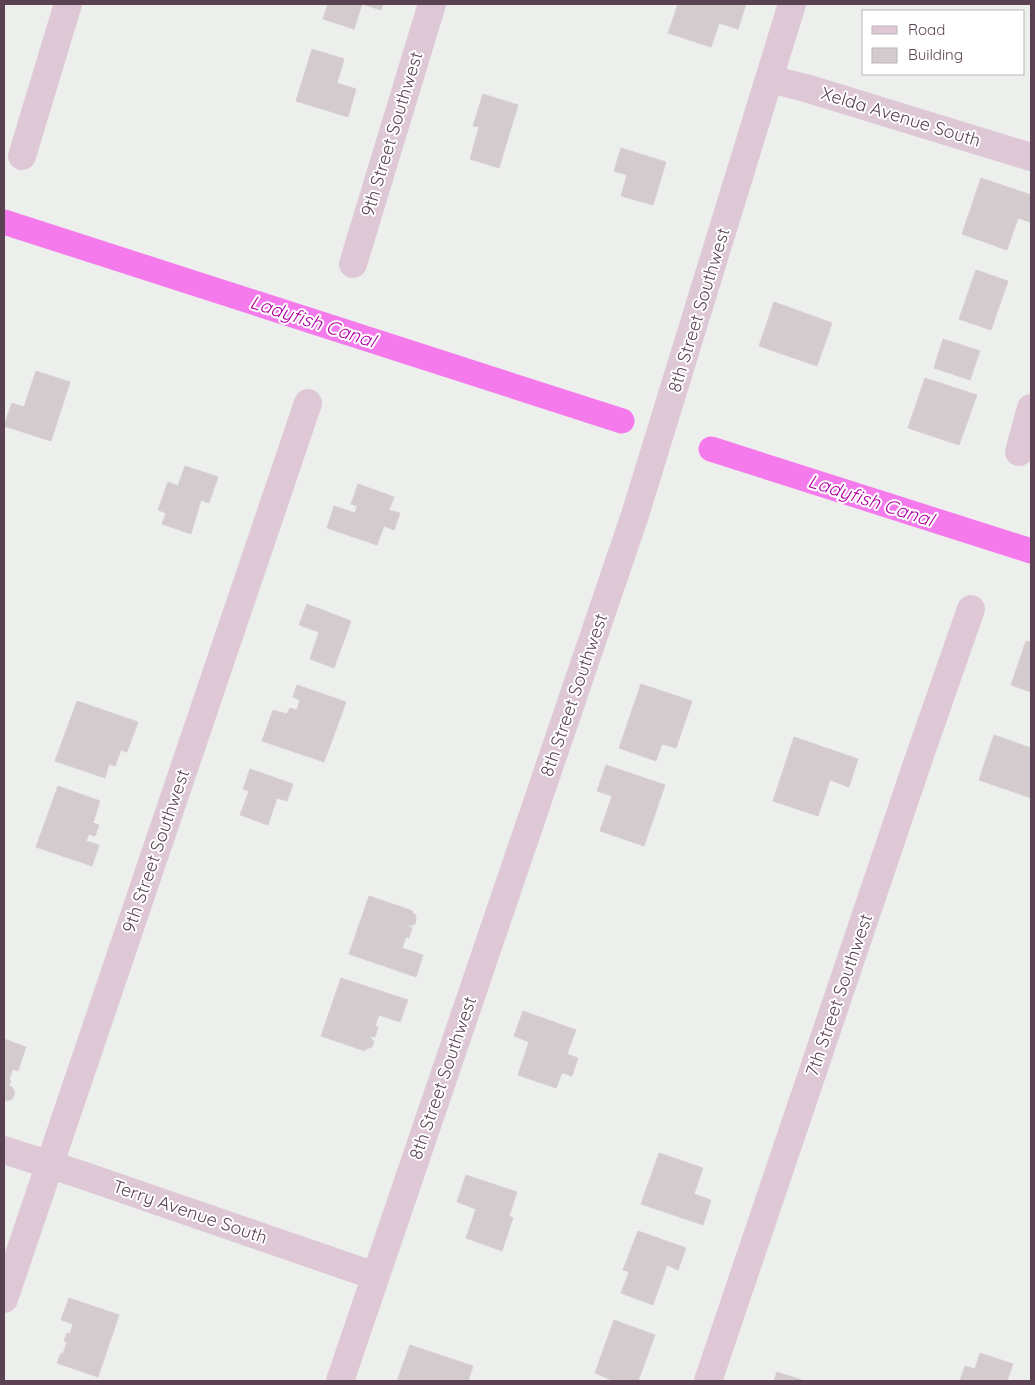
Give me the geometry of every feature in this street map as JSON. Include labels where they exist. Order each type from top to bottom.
[{"type":"street","points":[[22,156],[68,4]]},
{"type":"street","name":"9th Street Southwest","points":[[353,264],[432,4]]},
{"type":"street","name":"8th Street Southwest","points":[[340,1381],[635,515],[792,4]]},
{"type":"street","name":"Xelda Avenue South","points":[[770,79],[809,89],[1031,157]]},
{"type":"street","name":"9th Street Southwest","points":[[4,1299],[308,403]]},
{"type":"street","points":[[1019,452],[1031,408]]},
{"type":"street","name":"7th Street Southwest","points":[[708,1381],[971,609]]},
{"type":"street","name":"Terry Avenue South","points":[[4,1150],[376,1276]]},
{"type":"building","points":[[328,4],[362,4],[354,29],[323,19]]},
{"type":"building","points":[[362,4],[383,4],[381,10]]},
{"type":"building","points":[[678,4],[746,4],[738,29],[719,23],[711,47],[668,33]]},
{"type":"building","points":[[312,49],[344,59],[337,83],[356,89],[348,117],[296,101]]},
{"type":"building","points":[[483,94],[518,105],[499,168],[470,159],[479,127],[473,126]]},
{"type":"building","points":[[621,148],[666,162],[653,205],[621,196],[627,175],[614,171]]},
{"type":"building","points":[[981,178],[1031,195],[1030,222],[1018,218],[1007,250],[962,234]]},
{"type":"building","points":[[976,270],[1008,281],[991,330],[959,319]]},
{"type":"building","points":[[774,302],[832,323],[817,366],[759,346]]},
{"type":"building","points":[[943,339],[980,351],[970,380],[934,368]]},
{"type":"building","points":[[36,371],[70,382],[51,441],[4,426],[12,403],[24,407]]},
{"type":"building","points":[[925,378],[977,395],[959,445],[908,428]]},
{"type":"building","points":[[185,466],[218,477],[209,503],[201,500],[191,534],[162,524],[166,513],[158,510],[168,482],[178,486]]},
{"type":"building","points":[[358,484],[394,497],[389,510],[400,513],[394,530],[384,526],[377,545],[327,528],[334,506],[355,513],[357,506],[351,504]]},
{"type":"building","points":[[307,604],[351,621],[334,668],[310,659],[319,632],[299,625]]},
{"type":"building","points":[[1026,641],[1031,642],[1031,692],[1011,685]]},
{"type":"building","points":[[641,684],[692,701],[676,748],[662,744],[656,761],[619,748]]},
{"type":"building","points":[[297,685],[346,702],[324,762],[262,741],[273,710],[287,714],[290,708],[297,710],[300,700],[293,697]]},
{"type":"building","points":[[77,701],[138,722],[127,752],[121,750],[115,766],[109,764],[105,778],[55,761]]},
{"type":"building","points":[[994,735],[1031,748],[1031,798],[979,780]]},
{"type":"building","points":[[794,737],[858,759],[849,787],[830,780],[818,816],[773,801]]},
{"type":"building","points":[[606,765],[665,785],[644,846],[600,831],[612,796],[597,791]]},
{"type":"building","points":[[250,769],[293,784],[287,801],[277,798],[268,825],[240,815],[249,791],[243,789]]},
{"type":"building","points":[[58,786],[100,801],[93,823],[99,825],[95,836],[89,834],[86,841],[99,845],[92,866],[36,847]]},
{"type":"building","points":[[369,896],[413,911],[412,913],[415,914],[415,924],[407,926],[412,928],[409,938],[406,937],[402,948],[423,955],[416,977],[349,954]]},
{"type":"building","points":[[341,978],[408,1000],[400,1022],[379,1015],[375,1026],[378,1027],[375,1037],[370,1036],[374,1042],[372,1047],[365,1051],[321,1036]]},
{"type":"building","points":[[523,1011],[576,1030],[567,1054],[578,1058],[572,1076],[562,1073],[556,1088],[518,1075],[529,1042],[514,1036]]},
{"type":"building","points":[[4,1039],[26,1047],[18,1071],[13,1069],[9,1080],[11,1081],[9,1086],[12,1087],[15,1093],[12,1099],[7,1101],[4,1100]]},
{"type":"building","points":[[659,1153],[703,1168],[694,1194],[711,1200],[703,1225],[641,1204]]},
{"type":"building","points":[[466,1175],[517,1192],[509,1216],[513,1218],[502,1251],[466,1238],[476,1209],[457,1202]]},
{"type":"building","points":[[638,1231],[686,1248],[678,1270],[667,1265],[653,1305],[621,1293],[629,1272],[623,1270]]},
{"type":"building","points":[[69,1298],[119,1315],[98,1377],[57,1363],[61,1353],[63,1354],[67,1342],[64,1341],[67,1333],[70,1334],[73,1324],[61,1320]]},
{"type":"building","points":[[614,1320],[655,1335],[638,1381],[614,1381],[595,1373]]},
{"type":"building","points":[[410,1345],[473,1366],[468,1381],[397,1381]]},
{"type":"building","points":[[980,1353],[1013,1364],[1007,1381],[960,1381],[965,1366],[975,1369]]},
{"type":"building","points":[[777,1372],[805,1381],[774,1381]]},
{"type":"waterway","name":"Ladyfish Canal","points":[[4,222],[622,421]]},
{"type":"waterway","name":"Ladyfish Canal","points":[[711,449],[1031,551]]}]
